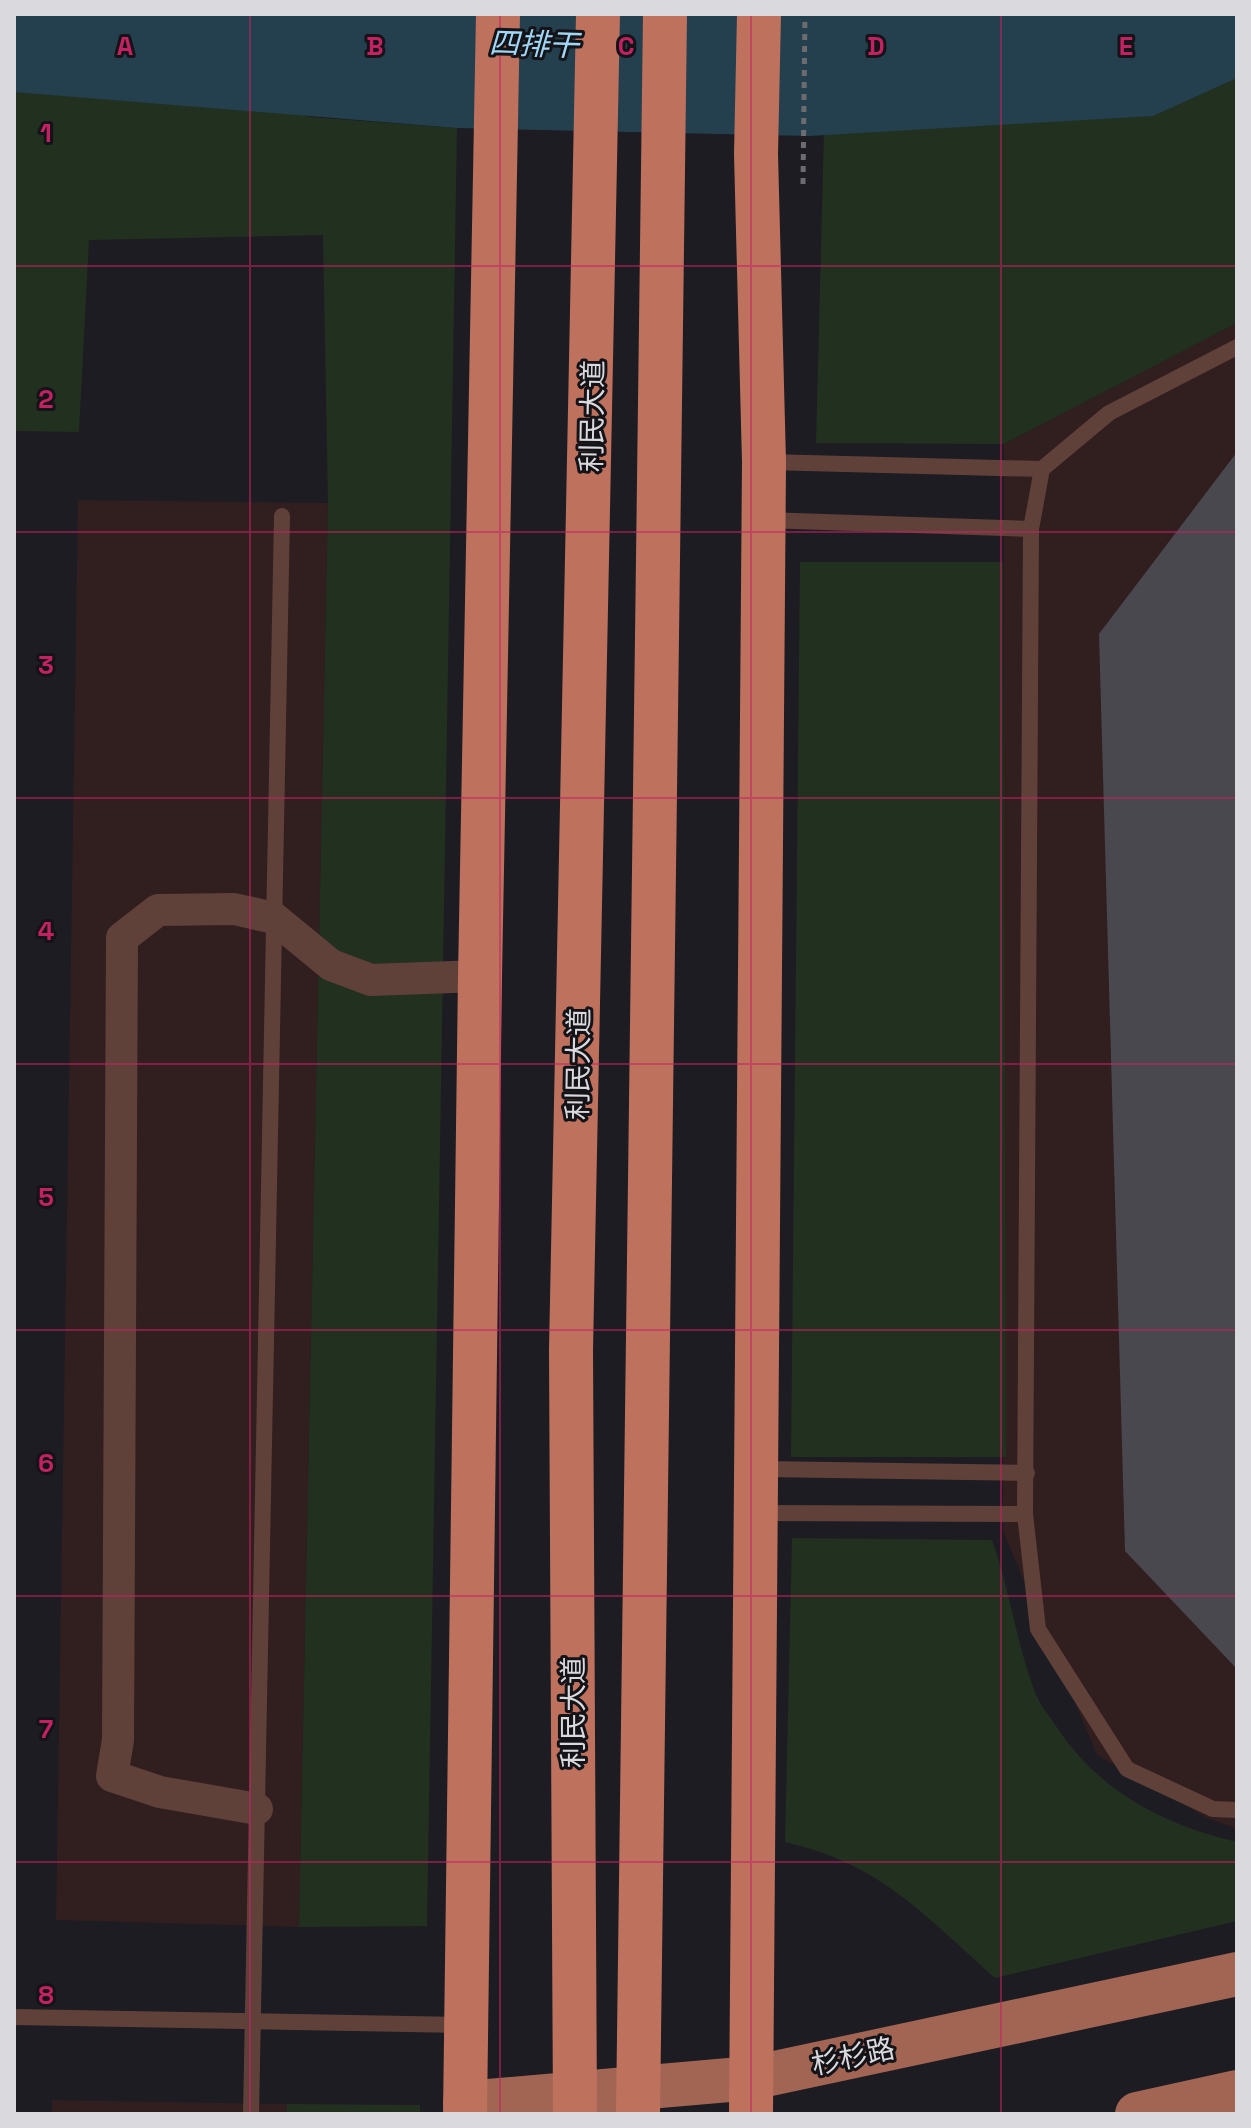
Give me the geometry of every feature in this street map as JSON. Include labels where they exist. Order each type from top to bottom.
[{"type":"highway","points":[[465,2108],[480,976],[498,14]]},
{"type":"highway","name":"利民大道","points":[[575,2102],[571,1350],[598,152],[598,14]]},
{"type":"highway","points":[[638,2100],[665,14]]},
{"type":"highway","points":[[752,2096],[754,1469],[764,462],[756,154],[759,14]]},
{"type":"main road","name":"杉杉路","points":[[465,2108],[752,2096],[1237,1974]]},
{"type":"main road","points":[[1137,2114],[1237,2092]]},
{"type":"street","points":[[257,1809],[160,1792],[112,1776],[118,1740],[122,938],[158,910],[234,909],[274,918],[331,965],[371,980],[480,976]]},
{"type":"lane","points":[[1237,347],[1109,413],[1042,469],[1031,529],[1025,1514],[1038,1629],[1127,1769],[1213,1809],[1237,1810]]},
{"type":"lane","points":[[764,462],[1042,469]]},
{"type":"lane","points":[[251,2114],[282,516]]},
{"type":"lane","points":[[763,520],[1031,529]]},
{"type":"lane","points":[[754,1469],[1027,1473]]},
{"type":"lane","points":[[754,1513],[1025,1514]]},
{"type":"lane","points":[[14,2017],[465,2025]]},
{"type":"path","points":[[803,184],[805,14]]},
{"type":"shaded area","points":[[1237,323],[1237,1829],[1207,1818],[1097,1755],[1003,1531],[1004,444]]},
{"type":"shaded area","points":[[78,500],[328,503],[299,1927],[56,1920]]},
{"type":"shaded area","points":[[52,2100],[287,2104],[286,2114],[52,2114]]},
{"type":"green space","points":[[14,14],[310,117],[457,128],[427,1926],[299,1927],[328,503],[323,235],[89,240],[79,432],[14,431]]},
{"type":"green space","points":[[827,14],[1237,14],[1237,323],[1004,444],[816,443]]},
{"type":"green space","points":[[800,562],[1003,562],[1006,1457],[791,1457]]},
{"type":"green space","points":[[792,1538],[992,1540],[1028,1673],[1043,1708],[1090,1767],[1133,1801],[1182,1825],[1237,1842],[1237,1921],[995,1978],[923,1913],[875,1878],[819,1852],[785,1842]]},
{"type":"green space","points":[[287,2104],[420,2105],[420,2114],[286,2114]]},
{"type":"water","name":"四排干","points":[[14,14],[1237,14],[1237,78],[1153,116],[809,136],[457,128],[14,92]]},
{"type":"building","points":[[1237,452],[1237,1669],[1125,1551],[1099,634]]}]
